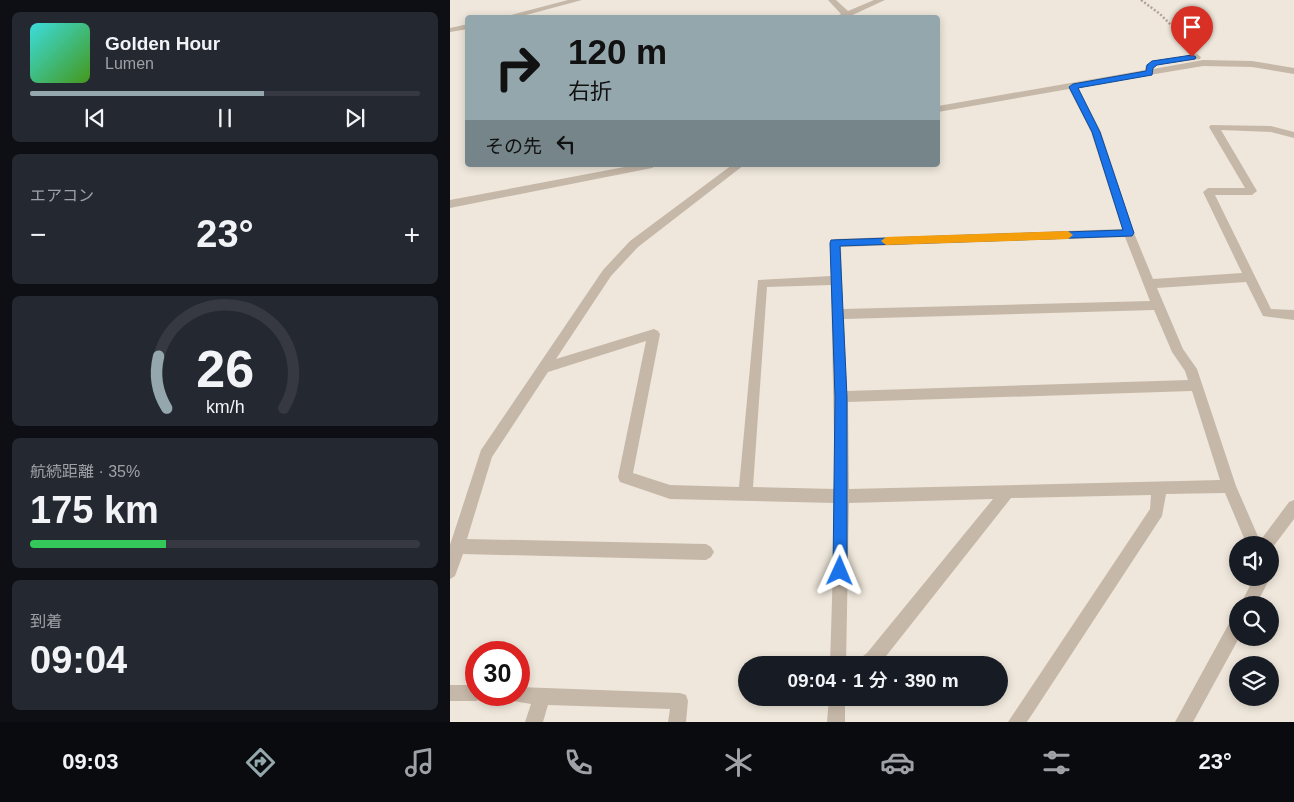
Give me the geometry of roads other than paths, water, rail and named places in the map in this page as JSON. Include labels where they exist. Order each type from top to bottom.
[{"type":"street","points":[[516,15],[578,0]]},
{"type":"street","points":[[832,0],[841,15]]},
{"type":"street","points":[[844,15],[881,0]]},
{"type":"street","points":[[450,30],[465,27]]},
{"type":"street","points":[[1150,73],[1150,67],[1155,63],[1202,56],[1222,57],[1230,63]]},
{"type":"street","points":[[940,110],[1203,63],[1281,67],[1294,71]]},
{"type":"street","points":[[1073,87],[1096,132],[1129,233],[1158,305],[1178,352],[1191,369],[1229,486],[1250,536]]},
{"type":"street","points":[[1294,135],[1271,129],[1214,127],[1252,191],[1208,192],[1267,313],[1294,314]]},
{"type":"street","points":[[602,174],[609,167]]},
{"type":"street","points":[[450,204],[641,167]]},
{"type":"street","points":[[450,571],[486,454],[607,273],[634,244],[736,167]]},
{"type":"street","points":[[838,656],[842,496],[841,397],[835,243],[1129,233]]},
{"type":"street","points":[[1150,284],[1250,277]]},
{"type":"street","points":[[745,494],[762,283],[836,280]]},
{"type":"street","points":[[838,314],[1158,305]]},
{"type":"street","points":[[544,368],[654,334],[625,477],[670,492],[842,496],[1229,486]]},
{"type":"street","points":[[841,397],[1197,385]]},
{"type":"street","points":[[1017,722],[1157,511],[1159,488]]},
{"type":"street","points":[[875,656],[1008,491]]},
{"type":"street","points":[[1273,536],[1294,507]]},
{"type":"street","points":[[457,546],[706,552]]},
{"type":"street","points":[[1184,722],[1229,640]]},
{"type":"street","points":[[450,692],[465,693]]},
{"type":"street","points":[[530,695],[680,701],[677,722]]},
{"type":"street","points":[[534,722],[542,695]]},
{"type":"street","points":[[836,722],[837,706]]}]
